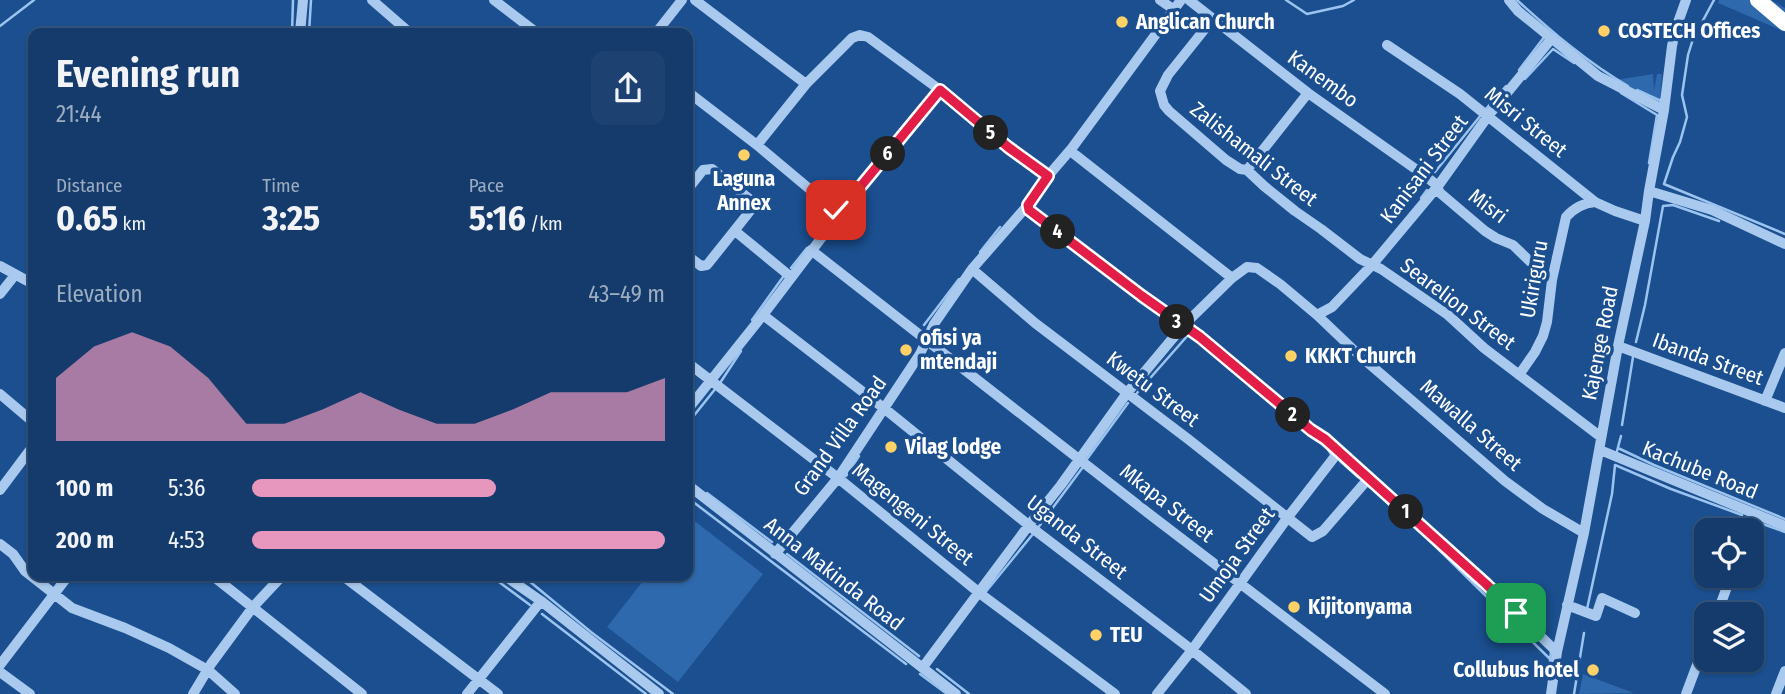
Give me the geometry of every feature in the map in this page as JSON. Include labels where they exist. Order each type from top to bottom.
[{"type":"highway","points":[[1758,0],[1785,23]]},
{"type":"street","points":[[300,28],[303,0]]},
{"type":"street","points":[[372,0],[404,28]]},
{"type":"street","points":[[494,0],[530,28]]},
{"type":"street","points":[[660,28],[682,0]]},
{"type":"street","points":[[695,0],[806,84]]},
{"type":"street","points":[[1160,0],[1177,4]]},
{"type":"street","name":"Kanembo","points":[[1189,0],[1308,93],[1438,186]]},
{"type":"street","points":[[1509,0],[1518,11],[1598,76],[1664,110]]},
{"type":"street","name":"Kajenge Road","points":[[1551,694],[1557,652],[1584,533],[1618,346],[1645,222],[1672,46],[1686,0]]},
{"type":"street","name":"Grand Villa Road","points":[[775,554],[838,478],[885,409],[920,354],[934,324],[972,269],[1028,205],[1177,4]]},
{"type":"street","name":"Zalishamali Street","points":[[1212,20],[1168,75],[1160,91],[1164,105],[1226,160],[1240,169],[1248,170],[1295,211],[1360,259],[1373,265]]},
{"type":"street","points":[[757,145],[806,84],[852,38],[860,35],[868,37],[940,90],[1008,147],[1048,176]]},
{"type":"street","name":"Kanisani Street","points":[[1317,315],[1332,307],[1373,265],[1438,186],[1488,116],[1552,38]]},
{"type":"street","name":"Misri Street","points":[[1387,45],[1460,94],[1595,202],[1645,222]]},
{"type":"street","points":[[693,403],[835,220],[838,212],[940,90]]},
{"type":"street","points":[[1248,170],[1308,93]]},
{"type":"street","points":[[693,96],[838,212]]},
{"type":"street","points":[[923,667],[1127,393],[1183,326],[1232,278],[1073,153],[1072,148]]},
{"type":"street","points":[[693,182],[703,170],[712,169],[753,202],[753,208],[707,265],[701,266],[693,260]]},
{"type":"street","name":"Misri","points":[[1438,186],[1439,192],[1485,230],[1513,245],[1552,280]]},
{"type":"street","points":[[1649,191],[1712,210],[1785,244]]},
{"type":"street","name":"Ukiriguru","points":[[1519,375],[1543,336],[1566,217],[1586,203],[1595,202]]},
{"type":"street","points":[[1028,205],[1029,210],[1200,337],[1325,439],[1557,652]]},
{"type":"street","points":[[734,231],[791,277]]},
{"type":"street","name":"Mkapa Street","points":[[811,250],[1385,694]]},
{"type":"street","name":"Searelion Street","points":[[1373,265],[1448,315],[1484,348],[1601,438]]},
{"type":"street","points":[[0,266],[28,282]]},
{"type":"street","name":"Mawalla Street","points":[[1232,278],[1247,267],[1256,268],[1280,284],[1505,481],[1543,509],[1584,533]]},
{"type":"street","name":"Kwetu Street","points":[[972,269],[1035,323],[1312,537],[1323,531],[1368,479]]},
{"type":"street","points":[[0,294],[15,275]]},
{"type":"street","name":"Uganda Street","points":[[762,315],[1246,694]]},
{"type":"street","name":"Ibanda Street","points":[[1618,346],[1785,408]]},
{"type":"street","points":[[1765,401],[1785,353]]},
{"type":"street","name":"Magengeni Street","points":[[693,367],[838,478],[979,592],[1115,694]]},
{"type":"street","points":[[0,394],[28,417]]},
{"type":"street","name":"Umoja Street","points":[[1157,694],[1192,650],[1287,516],[1336,455],[1325,439]]},
{"type":"street","name":"Kachube Road","points":[[1600,450],[1785,526]]},
{"type":"street","points":[[0,490],[28,453]]},
{"type":"street","name":"Anna Makinda Road","points":[[693,489],[956,694]]},
{"type":"street","points":[[1752,518],[1754,513]]},
{"type":"street","points":[[0,544],[13,554],[28,573]]},
{"type":"street","points":[[37,581],[72,608],[169,648],[208,670],[235,694]]},
{"type":"street","points":[[0,666],[64,581]]},
{"type":"street","points":[[219,581],[362,694]]},
{"type":"street","points":[[193,694],[253,607],[277,581]]},
{"type":"street","points":[[350,581],[498,694]]},
{"type":"street","points":[[512,581],[659,694]]},
{"type":"street","points":[[1567,606],[1596,616],[1602,598],[1635,612]]},
{"type":"street","points":[[467,694],[541,601]]},
{"type":"street","points":[[1776,694],[1785,671]]},
{"type":"street","points":[[0,672],[30,694]]},
{"type":"street","points":[[1686,694],[1694,672]]},
{"type":"shaded area","points":[[1719,0],[1771,0],[1785,8],[1785,32],[1718,3]]},
{"type":"shaded area","points":[[1653,74],[1654,90],[1657,74],[1662,74],[1660,98],[1655,100],[1616,80]]},
{"type":"shaded area","points":[[693,520],[763,574],[678,682],[607,627],[643,581],[693,581]]},
{"type":"shaded area","points":[[1583,674],[1634,693],[1579,694]]},
{"type":"waterway","points":[[0,26],[34,0]]},
{"type":"waterway","points":[[292,28],[293,0]]},
{"type":"waterway","points":[[309,28],[311,0]]},
{"type":"waterway","points":[[1286,0],[1307,14],[1343,6],[1354,0]]},
{"type":"waterway","points":[[1517,0],[1570,46],[1628,86]]},
{"type":"waterway","points":[[1714,0],[1693,39],[1688,55],[1682,95],[1687,117],[1664,184],[1785,234]]},
{"type":"waterway","points":[[1519,70],[1545,36]]},
{"type":"waterway","points":[[1525,79],[1553,49],[1574,63]]},
{"type":"waterway","points":[[1485,110],[1506,86]]},
{"type":"waterway","points":[[1637,90],[1661,99]]},
{"type":"waterway","points":[[1621,93],[1657,115],[1649,163]]},
{"type":"waterway","points":[[1435,172],[1481,115]]},
{"type":"waterway","points":[[1421,198],[1427,190]]},
{"type":"waterway","points":[[1636,342],[1663,206],[1673,205],[1719,221]]},
{"type":"waterway","points":[[980,252],[1000,227]]},
{"type":"waterway","points":[[791,268],[807,248]]},
{"type":"waterway","points":[[752,320],[783,277]]},
{"type":"waterway","points":[[924,325],[959,279]]},
{"type":"waterway","points":[[1137,393],[1189,334]]},
{"type":"waterway","points":[[720,383],[741,351]]},
{"type":"waterway","points":[[1622,425],[1633,357]]},
{"type":"waterway","points":[[693,417],[716,388]]},
{"type":"waterway","points":[[1087,459],[1128,403]]},
{"type":"waterway","points":[[1617,451],[1621,436]]},
{"type":"waterway","points":[[1618,448],[1785,519]]},
{"type":"waterway","points":[[846,476],[859,456]]},
{"type":"waterway","points":[[1340,461],[1358,477]]},
{"type":"waterway","points":[[1587,609],[1612,494],[1615,465],[1742,515]]},
{"type":"waterway","points":[[1037,529],[1083,467]]},
{"type":"waterway","points":[[707,493],[772,542]]},
{"type":"waterway","points":[[693,502],[906,664]]},
{"type":"waterway","points":[[1764,524],[1785,532]]},
{"type":"waterway","points":[[984,594],[1033,534]]},
{"type":"waterway","points":[[1423,534],[1550,659]]},
{"type":"waterway","points":[[787,554],[919,656]]},
{"type":"waterway","points":[[498,581],[530,605]]},
{"type":"waterway","points":[[529,581],[673,694]]},
{"type":"waterway","points":[[542,614],[646,694]]},
{"type":"waterway","points":[[1574,694],[1584,633]]},
{"type":"waterway","points":[[1549,672],[1551,651]]},
{"type":"waterway","points":[[937,669],[969,694]]},
{"type":"waterway","points":[[920,674],[947,694]]},
{"type":"place","name":"Anglican Church","points":[[1122,22]]},
{"type":"place","name":"COSTECH Offices","points":[[1604,31]]},
{"type":"place","name":"Laguna Annex","points":[[744,155]]},
{"type":"place","name":"ofisi ya mtendaji","points":[[906,350]]},
{"type":"place","name":"KKKT Church","points":[[1291,356]]},
{"type":"place","name":"Vilag lodge","points":[[891,447]]},
{"type":"place","name":"Kijitonyama","points":[[1294,607]]},
{"type":"place","name":"TEU","points":[[1096,635]]},
{"type":"place","name":"Collubus hotel","points":[[1593,670]]},
{"type":"route","points":[[836,210],[839,212],[842,209],[940,90],[1008,147],[1048,176],[1028,205],[1029,210],[1200,337],[1325,439],[1516,613]]}]
